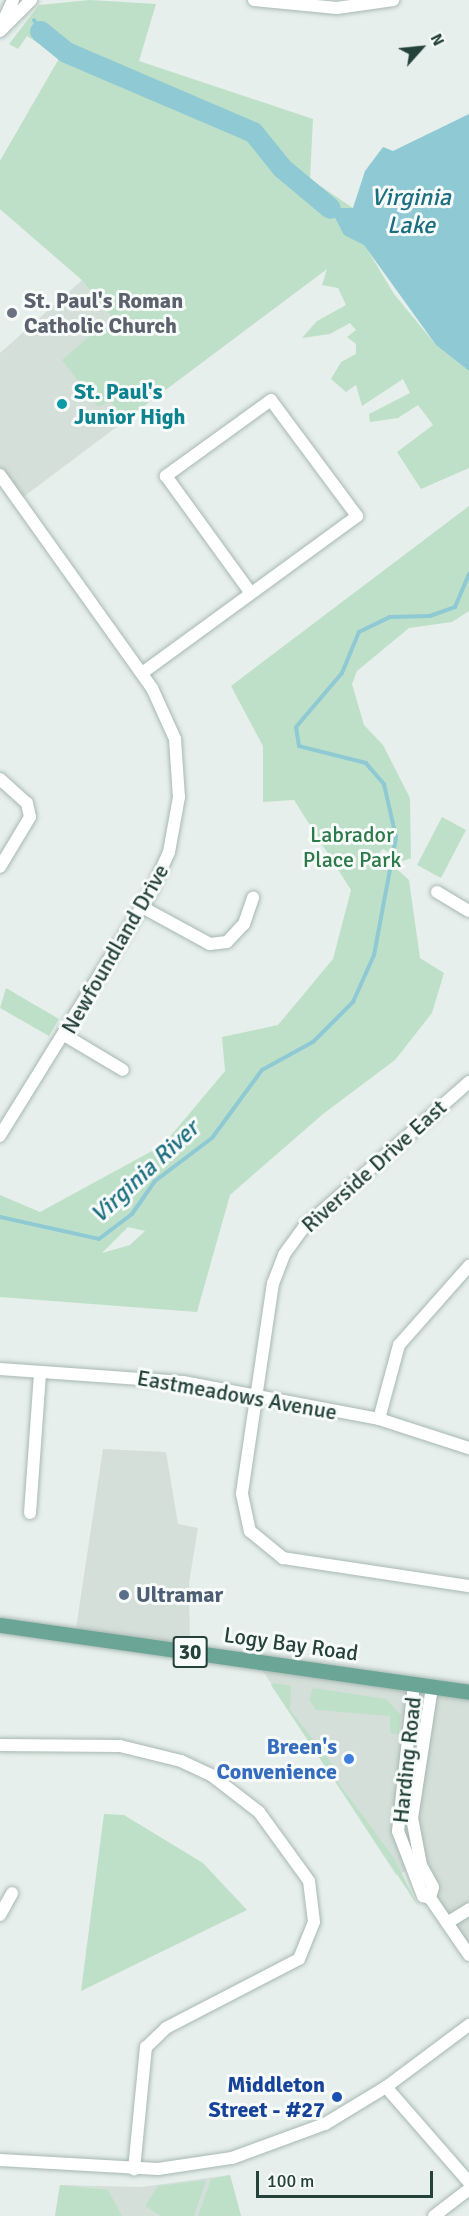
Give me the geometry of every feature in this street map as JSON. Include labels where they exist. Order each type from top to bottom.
[{"type":"main road","name":"Logy Bay Road","points":[[0,1625],[469,1692]]},
{"type":"street","points":[[0,30],[13,0]]},
{"type":"street","points":[[0,30],[31,0]]},
{"type":"street","points":[[254,0],[337,8],[393,0]]},
{"type":"street","points":[[142,673],[357,516],[271,400],[166,476],[250,592]]},
{"type":"street","name":"Newfoundland Drive","points":[[0,475],[142,673],[175,739],[179,779],[169,852],[142,907],[66,1036],[0,1136]]},
{"type":"street","points":[[0,779],[27,803],[30,817],[0,867]]},
{"type":"street","points":[[437,892],[469,911]]},
{"type":"street","points":[[142,907],[210,944],[227,942],[244,924],[253,898]]},
{"type":"street","points":[[66,1036],[123,1070]]},
{"type":"street","name":"Riverside Drive East","points":[[469,1082],[373,1164],[291,1244],[273,1283],[256,1396],[243,1511],[265,1549],[300,1562],[469,1586]]},
{"type":"street","points":[[380,1419],[399,1345],[469,1266]]},
{"type":"street","name":"Eastmeadows Avenue","points":[[0,1369],[183,1382],[380,1419],[469,1448]]},
{"type":"street","points":[[30,1513],[40,1371]]},
{"type":"street","name":"Harding Road","points":[[414,1684],[397,1810],[404,1853],[423,1896],[430,1898],[469,1955]]},
{"type":"street","name":"Harding Road","points":[[430,1898],[433,1887],[421,1865],[412,1818],[432,1687]]},
{"type":"street","points":[[0,1745],[120,1746],[181,1761],[211,1775],[259,1812],[309,1881],[314,1922],[299,1959],[166,2028],[146,2047],[134,2169]]},
{"type":"street","points":[[0,1915],[12,1893]]},
{"type":"street","points":[[447,1923],[469,1909]]},
{"type":"street","points":[[0,2160],[134,2169],[207,2164],[259,2150],[325,2124],[386,2087],[469,2025]]},
{"type":"street","points":[[386,2087],[469,2182]]},
{"type":"street","points":[[434,2216],[469,2189]]},
{"type":"shaded area","points":[[60,57],[327,269],[18,501],[0,474],[0,353],[82,280],[0,209],[0,161]]},
{"type":"shaded area","points":[[103,1449],[166,1452],[178,1524],[198,1528],[189,1583],[190,1652],[75,1635]]},
{"type":"shaded area","points":[[257,1662],[469,1692],[469,1955],[416,1867],[396,1875]]},
{"type":"shaded area","points":[[230,2175],[241,2216],[55,2216],[60,2185],[141,2187]]},
{"type":"green space","points":[[90,0],[156,4],[139,61],[313,119],[310,179],[353,208],[331,209],[341,223],[349,219],[394,294],[436,345],[469,371],[469,468],[421,489],[397,452],[433,425],[418,405],[398,418],[370,422],[369,414],[410,393],[403,379],[362,406],[356,385],[346,392],[331,379],[341,362],[356,354],[356,344],[347,337],[356,330],[350,323],[330,334],[302,338],[317,321],[346,305],[338,288],[322,285],[327,269],[114,428],[107,419],[115,406],[109,402],[98,407],[62,360],[112,317],[82,280],[0,209],[0,161],[60,57],[27,36],[18,49],[9,44],[39,5]]},
{"type":"green space","name":"Labrador Place Park","points":[[469,506],[469,611],[452,622],[409,628],[357,671],[352,684],[364,725],[383,745],[410,798],[411,858],[403,861],[383,849],[379,853],[409,880],[420,958],[444,973],[432,1013],[395,1060],[323,1114],[230,1195],[197,1312],[0,1297],[0,1195],[40,1212],[163,1145],[225,1071],[222,1037],[278,1025],[333,959],[351,890],[294,800],[263,802],[263,746],[231,686]],"holes":[[[128,1227],[145,1231],[130,1245],[102,1253]]]},
{"type":"green space","points":[[442,817],[466,830],[441,878],[417,865]]},
{"type":"green space","points":[[6,988],[59,1019],[49,1036],[0,1008]]},
{"type":"green space","points":[[274,1683],[291,1686],[290,1710],[340,1774],[335,1778],[394,1858],[418,1906],[271,1685]]},
{"type":"green space","points":[[313,1688],[386,1699],[401,1715],[399,1735],[390,1733],[390,1716],[316,1710],[309,1699]]},
{"type":"green space","points":[[104,1814],[124,1815],[203,1863],[247,1910],[81,1991]]},
{"type":"green space","points":[[230,2175],[241,2216],[198,2216],[211,2179]]},
{"type":"green space","points":[[206,2180],[194,2216],[161,2216],[145,2206],[158,2186]]},
{"type":"green space","points":[[60,2185],[108,2190],[122,2216],[55,2216]]},
{"type":"water","name":"Virginia Lake","points":[[469,114],[469,371],[436,345],[364,245],[344,235],[330,208],[353,208],[365,171],[383,147],[393,151]]},
{"type":"waterway","points":[[34,20],[40,31]]},
{"type":"waterway","points":[[40,31],[66,52],[253,132],[282,168],[330,208]]},
{"type":"waterway","name":"Virginia River","points":[[0,1217],[99,1239],[132,1214],[155,1181],[212,1138],[262,1070],[313,1042],[353,1002],[374,955],[396,837],[384,784],[366,763],[299,746],[296,727],[342,673],[359,632],[390,617],[430,616],[455,607],[469,574]]},
{"type":"place","name":"St. Paul's Roman Catholic Church","points":[[12,313]]},
{"type":"place","name":"St. Paul's Junior High","points":[[62,404]]},
{"type":"place","name":"Ultramar","points":[[124,1595]]},
{"type":"place","name":"Breen's Convenience","points":[[349,1759]]},
{"type":"place","name":"Middleton Street - #27","points":[[337,2097]]}]
